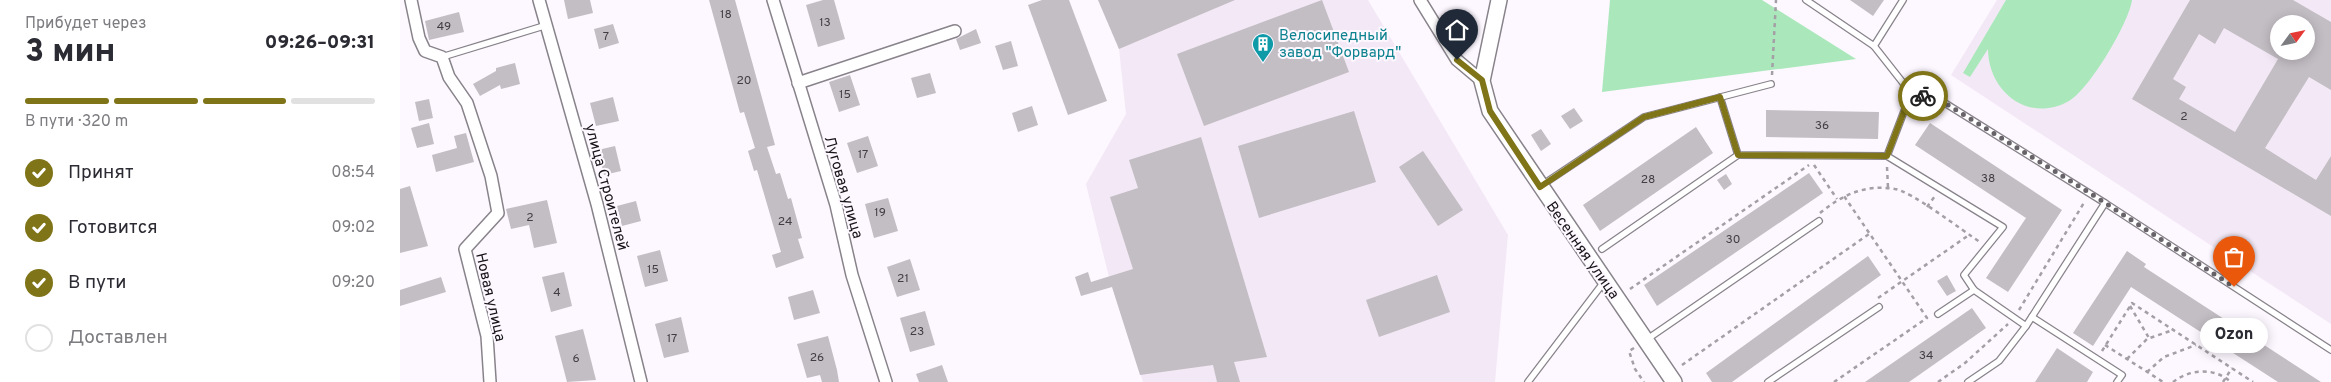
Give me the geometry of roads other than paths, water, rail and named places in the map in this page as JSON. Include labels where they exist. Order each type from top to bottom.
[{"type":"street","points":[[411,0],[418,38],[425,51],[442,57]]},
{"type":"street","name":"улица Строителей","points":[[539,0],[597,204],[641,382]]},
{"type":"street","name":"Луговая улица","points":[[773,0],[836,205],[852,274],[886,382]]},
{"type":"street","points":[[1420,0],[1457,60],[1482,80]]},
{"type":"street","name":"Весенняя улица","points":[[1499,0],[1482,80],[1490,111],[1674,382]]},
{"type":"street","points":[[798,83],[955,31]]},
{"type":"street","name":"Новая улица","points":[[442,57],[449,77],[467,103],[491,176],[498,214],[465,249],[487,336],[490,382]]},
{"type":"lane","points":[[1806,0],[1874,46],[1911,93],[1940,100],[2090,193],[2331,350]]},
{"type":"lane","points":[[1874,46],[1903,0]]},
{"type":"lane","points":[[442,57],[547,25]]},
{"type":"lane","points":[[1540,187],[1644,117],[1771,84]]},
{"type":"lane","points":[[1887,156],[1911,93]]},
{"type":"lane","points":[[1720,97],[1738,155]]},
{"type":"lane","points":[[1602,249],[1738,155],[1887,156],[2003,227],[1964,275],[1974,290],[2013,319],[2026,326]]},
{"type":"lane","points":[[1968,382],[1999,361],[2026,326],[2105,203]]},
{"type":"lane","points":[[1646,340],[1819,221]]},
{"type":"lane","points":[[1528,382],[1605,281]]},
{"type":"lane","points":[[1938,314],[1974,290]]},
{"type":"lane","points":[[1768,382],[1879,306]]},
{"type":"lane","points":[[2032,317],[2122,375],[2117,382]]},
{"type":"place","name":"Велосипедный завод \"Форвард\"","points":[[1263,63]]},
{"type":"place","name":"Ozon","points":[[2234,287]]}]
